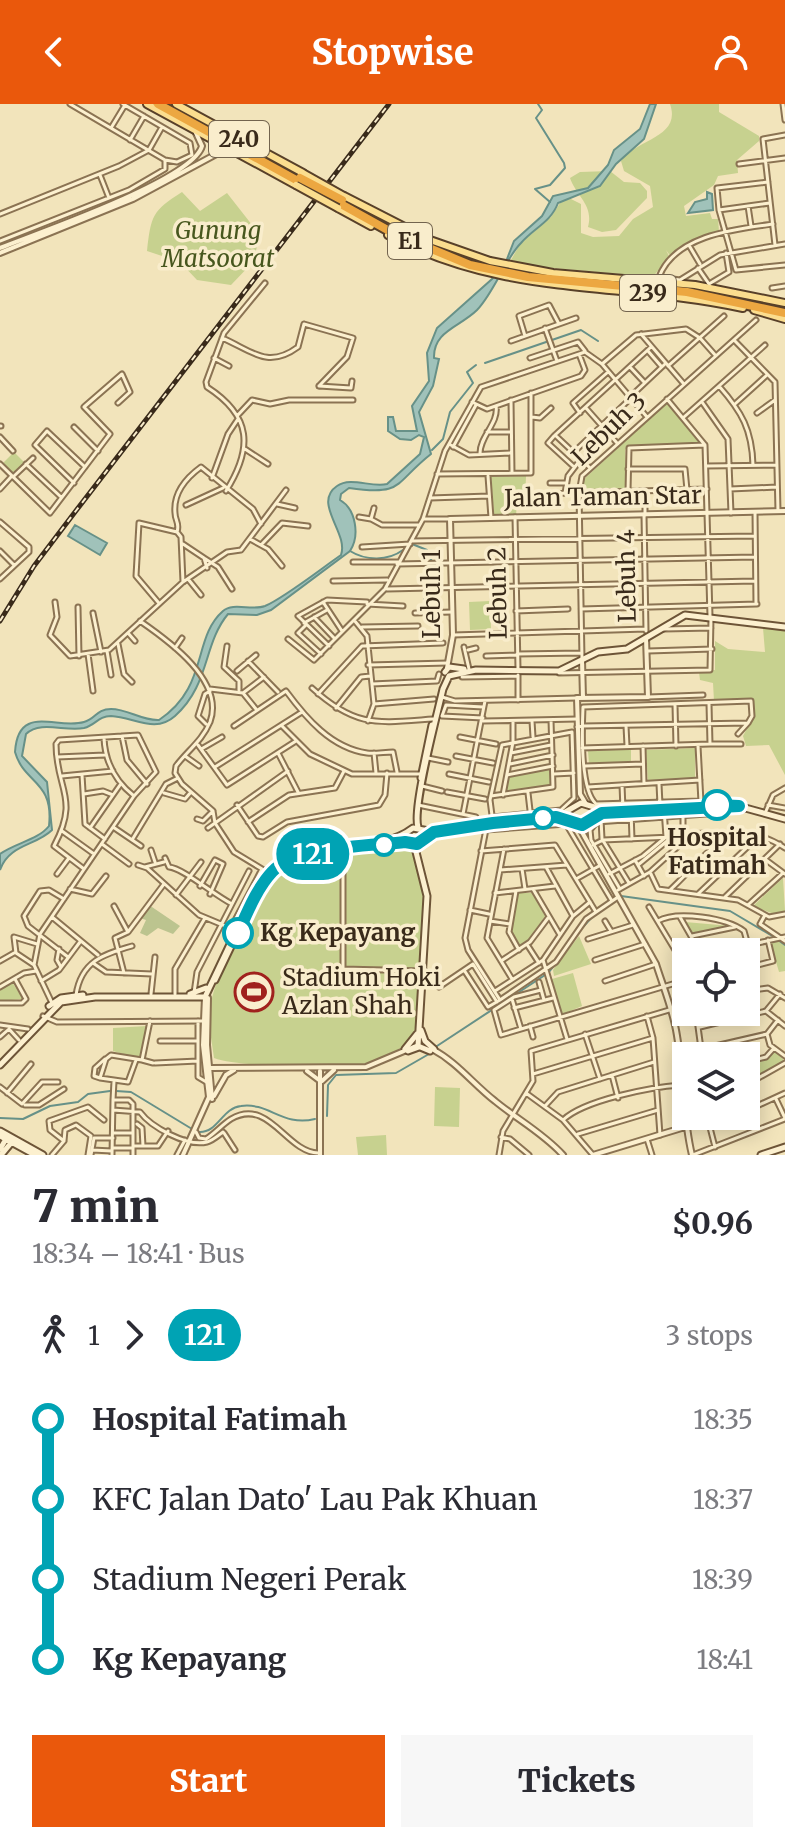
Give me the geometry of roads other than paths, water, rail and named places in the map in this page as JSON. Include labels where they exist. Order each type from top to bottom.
[{"type":"highway","name":"E1","points":[[158,104],[299,179]]},
{"type":"highway","name":"E1","points":[[165,104],[433,251],[513,273],[687,292],[785,314]]},
{"type":"main road","points":[[147,104],[259,165],[299,179]]},
{"type":"main road","name":"240","points":[[176,104],[299,179]]},
{"type":"main road","points":[[513,273],[658,280],[785,303]]},
{"type":"main road","points":[[449,670],[555,671],[598,650],[622,649],[683,614],[710,618]]},
{"type":"main road","points":[[646,635],[683,615],[785,625]]},
{"type":"main road","points":[[449,670],[559,669],[582,657]]},
{"type":"main road","points":[[419,1046],[427,896],[417,842],[418,805],[438,698],[449,670]]},
{"type":"main road","points":[[417,842],[410,831],[433,719],[449,670]]},
{"type":"main road","points":[[685,810],[701,804],[767,808],[785,819]]},
{"type":"main road","points":[[589,806],[590,820]]},
{"type":"main road","points":[[207,996],[233,929],[265,870],[298,853],[400,839],[410,831],[419,829],[434,832],[556,817],[574,807],[685,810],[739,806]]},
{"type":"main road","points":[[574,807],[575,823]]},
{"type":"main road","points":[[556,817],[575,823],[601,816],[631,815],[662,809]]},
{"type":"main road","points":[[265,870],[307,854],[417,842],[434,832]]},
{"type":"main road","points":[[335,847],[344,850],[353,845]]},
{"type":"main road","points":[[207,996],[265,881],[280,864]]},
{"type":"main road","points":[[233,929],[242,923]]},
{"type":"main road","points":[[233,929],[234,942]]},
{"type":"main road","points":[[221,958],[229,952]]},
{"type":"main road","points":[[192,994],[203,991],[211,981]]},
{"type":"main road","points":[[0,1063],[56,1002],[76,995],[207,996]]},
{"type":"main road","points":[[70,999],[76,995]]},
{"type":"main road","points":[[56,1002],[70,999],[207,996]]},
{"type":"main road","points":[[0,1063],[42,1015]]},
{"type":"main road","points":[[407,1050],[420,1029]]},
{"type":"main road","points":[[420,1029],[432,1050]]},
{"type":"main road","points":[[407,1050],[419,1046],[432,1050]]},
{"type":"main road","points":[[4,1137],[43,1155]]},
{"type":"main road","points":[[0,1149],[4,1137]]},
{"type":"main road","points":[[1,1155],[4,1137]]},
{"type":"main road","points":[[4,1137],[35,1155]]},
{"type":"main road","points":[[763,1154],[785,1146]]},
{"type":"street","points":[[70,104],[165,160],[177,162],[191,156],[192,148],[124,105],[111,128]]},
{"type":"street","points":[[783,104],[785,120]]},
{"type":"street","points":[[130,140],[144,116]]},
{"type":"street","points":[[0,214],[100,175],[149,150],[162,127]]},
{"type":"street","points":[[0,250],[159,181],[196,159],[202,143],[192,129]]},
{"type":"street","points":[[775,245],[763,138],[785,135]]},
{"type":"street","points":[[0,250],[133,199],[222,151],[259,165]]},
{"type":"street","points":[[739,164],[785,158]]},
{"type":"street","points":[[159,181],[167,165],[165,160]]},
{"type":"street","points":[[0,241],[109,198],[162,171]]},
{"type":"street","points":[[100,175],[109,198]]},
{"type":"street","points":[[690,247],[709,284],[729,272],[717,188],[768,182]]},
{"type":"street","points":[[719,210],[770,203]]},
{"type":"street","points":[[748,206],[751,227]]},
{"type":"street","points":[[84,208],[94,211]]},
{"type":"street","points":[[773,224],[724,231],[690,247],[671,258],[660,278],[681,279],[728,252],[785,244]]},
{"type":"street","points":[[728,252],[738,272],[785,265]]},
{"type":"street","points":[[186,505],[225,490],[239,471],[245,449],[245,434],[228,400],[206,385],[222,338],[265,283]]},
{"type":"street","points":[[772,288],[785,286]]},
{"type":"street","points":[[525,336],[519,316],[549,305],[559,324]]},
{"type":"street","points":[[574,452],[644,383],[724,316]]},
{"type":"street","points":[[511,341],[576,318]]},
{"type":"street","name":"Lebuh 3","points":[[582,657],[579,493],[582,476],[756,320]]},
{"type":"street","points":[[222,338],[249,353],[275,357],[285,356],[298,347],[303,324],[352,337],[354,343],[347,357],[319,385],[351,388],[352,381]]},
{"type":"street","points":[[545,328],[557,361]]},
{"type":"street","points":[[602,364],[641,334],[686,329],[700,338],[716,356]]},
{"type":"street","points":[[641,334],[650,349],[684,383]]},
{"type":"street","points":[[734,340],[775,382],[778,511]]},
{"type":"street","points":[[530,358],[581,342],[585,352],[602,364],[647,417]]},
{"type":"street","points":[[684,417],[765,345]]},
{"type":"street","points":[[573,466],[549,444],[555,435],[650,349]]},
{"type":"street","points":[[288,639],[312,660],[385,589],[387,580],[423,519],[437,474],[481,387],[585,352]]},
{"type":"street","points":[[474,403],[487,409],[583,375],[579,354]]},
{"type":"street","points":[[214,358],[229,366]]},
{"type":"street","points":[[630,367],[644,383]]},
{"type":"street","points":[[580,413],[574,402],[608,372]]},
{"type":"street","points":[[0,464],[50,513],[86,468],[109,431],[84,407],[122,374],[130,392],[118,403]]},
{"type":"street","points":[[735,404],[767,375]]},
{"type":"street","points":[[719,386],[735,404],[752,436],[753,465]]},
{"type":"street","points":[[437,474],[488,476],[530,473],[533,468],[531,393]]},
{"type":"street","points":[[555,671],[563,675],[709,670],[712,667],[705,445],[667,399]]},
{"type":"street","points":[[212,478],[228,434],[252,400],[270,404],[289,400],[353,400]]},
{"type":"street","points":[[511,400],[512,474]]},
{"type":"street","points":[[757,413],[775,400]]},
{"type":"street","points":[[702,402],[726,432],[731,513]]},
{"type":"street","points":[[480,455],[497,413],[496,406]]},
{"type":"street","points":[[532,417],[540,418],[551,408]]},
{"type":"street","points":[[586,408],[617,443]]},
{"type":"street","points":[[74,427],[98,451]]},
{"type":"street","points":[[74,483],[35,445],[47,431],[86,468]]},
{"type":"street","points":[[487,432],[511,432]]},
{"type":"street","points":[[776,433],[785,433]]},
{"type":"street","points":[[555,435],[590,467]]},
{"type":"street","points":[[0,437],[13,451]]},
{"type":"street","points":[[628,491],[630,448],[705,445]]},
{"type":"street","points":[[451,446],[468,455],[512,453]]},
{"type":"street","points":[[245,449],[268,464]]},
{"type":"street","points":[[0,489],[33,458]]},
{"type":"street","points":[[565,493],[573,466],[581,459]]},
{"type":"street","points":[[26,464],[62,498]]},
{"type":"street","points":[[706,466],[776,465]]},
{"type":"street","points":[[183,582],[183,544],[177,532],[179,524],[174,512],[181,484],[201,467],[225,490],[253,509],[261,524]]},
{"type":"street","points":[[628,469],[685,469],[687,490]]},
{"type":"street","points":[[488,476],[491,518]]},
{"type":"street","points":[[550,483],[566,483]]},
{"type":"street","points":[[730,489],[777,487]]},
{"type":"street","points":[[538,494],[707,489]]},
{"type":"street","points":[[55,602],[57,617],[50,635],[67,655],[107,651],[183,582],[227,552],[241,550],[286,490]]},
{"type":"street","name":"Lebuh 4","points":[[645,491],[648,697]]},
{"type":"street","points":[[430,498],[489,496]]},
{"type":"street","points":[[277,504],[295,508]]},
{"type":"street","points":[[371,519],[374,508]]},
{"type":"street","name":"Jalan Taman Star","points":[[423,519],[785,511]]},
{"type":"street","points":[[581,609],[756,604],[755,512]]},
{"type":"street","points":[[359,517],[382,525],[419,525]]},
{"type":"street","name":"Lebuh 2","points":[[515,517],[518,700]]},
{"type":"street","name":"Lebuh 1","points":[[449,670],[453,635],[450,519]]},
{"type":"street","points":[[0,522],[29,547],[21,562],[1,579]]},
{"type":"street","points":[[158,602],[136,576],[137,526],[144,522],[177,532]]},
{"type":"street","points":[[261,545],[282,523],[308,526]]},
{"type":"street","points":[[362,547],[410,543],[755,536]]},
{"type":"street","points":[[250,539],[261,545],[282,566]]},
{"type":"street","points":[[183,544],[214,563],[232,589]]},
{"type":"street","points":[[0,551],[14,565]]},
{"type":"street","points":[[353,562],[451,564],[755,557]]},
{"type":"street","points":[[204,558],[207,568]]},
{"type":"street","points":[[188,579],[201,595]]},
{"type":"street","points":[[333,581],[387,580]]},
{"type":"street","points":[[385,589],[755,581]]},
{"type":"street","points":[[329,646],[298,616],[323,602],[360,599],[368,604],[403,606]]},
{"type":"street","points":[[323,602],[342,631]]},
{"type":"street","points":[[78,607],[79,656]]},
{"type":"street","points":[[516,611],[568,609]]},
{"type":"street","points":[[321,654],[298,633],[305,624],[327,610]]},
{"type":"street","points":[[415,613],[452,612]]},
{"type":"street","points":[[93,613],[101,652]]},
{"type":"street","points":[[314,617],[335,639]]},
{"type":"street","points":[[354,620],[362,627],[367,645],[374,704],[368,721]]},
{"type":"street","points":[[140,621],[175,648],[206,681],[210,690],[211,715],[208,725],[197,745],[176,766],[178,778],[213,811],[215,823],[234,852],[265,870]]},
{"type":"street","points":[[362,627],[418,626]]},
{"type":"street","points":[[660,629],[711,628]]},
{"type":"street","points":[[453,635],[582,631],[646,635]]},
{"type":"street","points":[[128,633],[135,641]]},
{"type":"street","points":[[175,648],[182,638]]},
{"type":"street","points":[[318,694],[359,648],[367,645],[443,643]]},
{"type":"street","points":[[118,644],[124,674],[132,682]]},
{"type":"street","points":[[227,646],[224,667],[239,681],[241,692],[256,710]]},
{"type":"street","points":[[469,669],[466,649],[476,648]]},
{"type":"street","points":[[647,651],[712,649]]},
{"type":"street","points":[[107,651],[111,675]]},
{"type":"street","points":[[88,654],[93,691]]},
{"type":"street","points":[[237,671],[256,655]]},
{"type":"street","points":[[486,656],[582,657],[577,719],[585,766],[583,788],[574,807]]},
{"type":"street","points":[[494,656],[494,668]]},
{"type":"street","points":[[248,661],[278,692]]},
{"type":"street","points":[[368,665],[449,670]]},
{"type":"street","points":[[371,684],[438,681],[449,670]]},
{"type":"street","points":[[462,677],[518,671]]},
{"type":"street","points":[[336,709],[361,677],[370,676]]},
{"type":"street","points":[[208,725],[198,716],[205,694],[210,690],[241,692],[264,677]]},
{"type":"street","points":[[312,688],[336,709],[368,721],[433,719]]},
{"type":"street","points":[[234,726],[286,691],[302,712],[328,736],[363,753],[394,753],[397,772]]},
{"type":"street","points":[[577,719],[513,721],[442,717],[445,705],[485,701],[703,695]]},
{"type":"street","points":[[675,696],[676,746]]},
{"type":"street","points":[[374,704],[438,698],[455,704],[484,707]]},
{"type":"street","points":[[463,814],[485,701]]},
{"type":"street","points":[[623,807],[598,806],[587,795],[577,774],[578,729],[584,706],[751,701],[752,716],[738,734]]},
{"type":"street","points":[[709,703],[710,744]]},
{"type":"street","points":[[215,767],[302,712]]},
{"type":"street","points":[[532,720],[533,737]]},
{"type":"street","points":[[491,796],[551,790],[554,774],[551,720]]},
{"type":"street","points":[[503,795],[513,742],[513,721]]},
{"type":"street","points":[[500,1002],[474,963],[465,941],[481,851],[490,824],[491,796],[502,745],[578,729],[748,723]]},
{"type":"street","points":[[282,726],[310,754],[344,771],[356,775],[421,774]]},
{"type":"street","points":[[626,726],[627,747]]},
{"type":"street","points":[[34,965],[40,934],[134,796],[157,770],[145,754],[140,735],[59,740],[56,744],[66,822],[54,845],[84,869]]},
{"type":"street","points":[[122,736],[124,753],[147,784]]},
{"type":"street","points":[[203,748],[222,737]]},
{"type":"street","points":[[460,737],[496,744]]},
{"type":"street","points":[[104,738],[105,755],[120,785],[134,796]]},
{"type":"street","points":[[197,745],[203,748],[227,785],[296,741]]},
{"type":"street","points":[[511,753],[552,744]]},
{"type":"street","points":[[581,748],[741,744]]},
{"type":"street","points":[[698,745],[701,804]]},
{"type":"street","points":[[643,746],[644,784]]},
{"type":"street","points":[[528,820],[563,809],[575,796],[581,748]]},
{"type":"street","points":[[278,753],[299,793]]},
{"type":"street","points":[[374,753],[376,773]]},
{"type":"street","points":[[57,757],[105,755]]},
{"type":"street","points":[[509,764],[553,755]]},
{"type":"street","points":[[185,756],[199,766]]},
{"type":"street","points":[[456,756],[493,763]]},
{"type":"street","points":[[428,758],[448,762]]},
{"type":"street","points":[[585,766],[643,764]]},
{"type":"street","points":[[507,775],[553,766]]},
{"type":"street","points":[[62,776],[113,771]]},
{"type":"street","points":[[208,828],[288,771]]},
{"type":"street","points":[[248,822],[299,793],[335,788],[344,771]]},
{"type":"street","points":[[237,805],[258,836],[263,837],[287,822],[379,805],[385,795],[387,773]]},
{"type":"street","points":[[449,774],[489,782]]},
{"type":"street","points":[[554,774],[577,774]]},
{"type":"street","points":[[82,775],[85,821],[105,839]]},
{"type":"street","points":[[132,840],[164,793],[168,781],[178,778]]},
{"type":"street","points":[[583,788],[700,780]]},
{"type":"street","points":[[659,783],[666,837]]},
{"type":"street","points":[[90,828],[120,785]]},
{"type":"street","points":[[622,785],[623,807],[631,815],[632,839]]},
{"type":"street","points":[[422,786],[485,799]]},
{"type":"street","points":[[767,808],[777,791],[785,788]]},
{"type":"street","points":[[84,794],[103,791],[113,795]]},
{"type":"street","points":[[164,793],[185,799],[191,792]]},
{"type":"street","points":[[528,793],[528,820]]},
{"type":"street","points":[[580,794],[589,806]]},
{"type":"street","points":[[662,809],[701,804],[708,809]]},
{"type":"street","points":[[418,805],[483,818]]},
{"type":"street","points":[[683,842],[685,810],[720,813],[720,808]]},
{"type":"street","points":[[767,808],[785,808]]},
{"type":"street","points":[[197,819],[203,821],[213,811]]},
{"type":"street","points":[[596,868],[590,830],[601,816]]},
{"type":"street","points":[[601,816],[603,840],[629,883]]},
{"type":"street","points":[[476,817],[478,826]]},
{"type":"street","points":[[528,820],[568,825],[596,868],[612,901]]},
{"type":"street","points":[[583,836],[590,820]]},
{"type":"street","points":[[575,823],[608,875],[656,964],[670,1008],[675,1042]]},
{"type":"street","points":[[113,827],[141,846]]},
{"type":"street","points":[[665,829],[684,828]]},
{"type":"street","points":[[671,829],[672,837]]},
{"type":"street","points":[[62,831],[94,854]]},
{"type":"street","points":[[670,891],[731,834],[744,832],[759,835],[785,848]]},
{"type":"street","points":[[684,834],[709,833]]},
{"type":"street","points":[[672,984],[501,1035],[494,1011],[500,1002],[546,970],[596,912],[612,901],[617,893],[650,872],[694,834]]},
{"type":"street","points":[[698,894],[759,835]]},
{"type":"street","points":[[608,875],[666,837]]},
{"type":"street","points":[[593,845],[603,840],[672,837]]},
{"type":"street","points":[[638,865],[672,837]]},
{"type":"street","points":[[102,844],[129,864]]},
{"type":"street","points":[[724,898],[780,844]]},
{"type":"street","points":[[481,851],[552,845],[596,912]]},
{"type":"street","points":[[504,849],[487,939],[512,979]]},
{"type":"street","points":[[151,850],[155,862]]},
{"type":"street","points":[[344,850],[343,969],[425,973],[431,975],[437,985],[474,963]]},
{"type":"street","points":[[57,874],[69,858]]},
{"type":"street","points":[[704,859],[719,875]]},
{"type":"street","points":[[145,867],[164,860],[210,894],[232,904]]},
{"type":"street","points":[[200,886],[215,860],[223,864],[210,894]]},
{"type":"street","points":[[635,860],[644,876]]},
{"type":"street","points":[[749,904],[784,874],[766,860]]},
{"type":"street","points":[[176,895],[192,878],[201,862]]},
{"type":"street","points":[[732,862],[747,878]]},
{"type":"street","points":[[138,865],[145,867],[205,918],[233,929]]},
{"type":"street","points":[[500,870],[567,865]]},
{"type":"street","points":[[545,867],[573,916]]},
{"type":"street","points":[[596,868],[608,875]]},
{"type":"street","points":[[576,879],[596,868]]},
{"type":"street","points":[[522,869],[525,890]]},
{"type":"street","points":[[192,994],[195,975],[249,871]]},
{"type":"street","points":[[650,872],[655,888],[749,904],[765,915],[785,914]]},
{"type":"street","points":[[70,889],[92,894],[106,876]]},
{"type":"street","points":[[124,973],[115,938],[128,932],[164,884]]},
{"type":"street","points":[[495,893],[555,886]]},
{"type":"street","points":[[64,899],[44,889],[26,910],[25,921],[68,957]]},
{"type":"street","points":[[533,889],[560,935]]},
{"type":"street","points":[[516,891],[510,938],[519,950]]},
{"type":"street","points":[[494,991],[541,961],[573,916],[590,902]]},
{"type":"street","points":[[114,906],[128,932]]},
{"type":"street","points":[[649,907],[672,943]]},
{"type":"street","points":[[470,910],[491,914]]},
{"type":"street","points":[[765,915],[760,924],[783,938]]},
{"type":"street","points":[[658,921],[667,916],[737,926],[744,931],[746,938]]},
{"type":"street","points":[[52,917],[99,955]]},
{"type":"street","points":[[680,917],[692,936],[737,926]]},
{"type":"street","points":[[175,994],[175,969],[205,918]]},
{"type":"street","points":[[501,961],[527,944],[548,918]]},
{"type":"street","points":[[490,921],[510,924]]},
{"type":"street","points":[[605,921],[611,931]]},
{"type":"street","points":[[588,939],[633,925]]},
{"type":"street","points":[[16,953],[16,935],[37,944]]},
{"type":"street","points":[[760,942],[783,938]]},
{"type":"street","points":[[760,964],[773,961],[768,940]]},
{"type":"street","points":[[41,981],[61,967],[81,941]]},
{"type":"street","points":[[527,944],[546,970],[567,1039]]},
{"type":"street","points":[[595,960],[645,944]]},
{"type":"street","points":[[76,995],[81,979],[99,955],[132,946]]},
{"type":"street","points":[[59,949],[57,960],[61,967]]},
{"type":"street","points":[[0,961],[16,953]]},
{"type":"street","points":[[16,953],[34,965],[48,995],[56,1002]]},
{"type":"street","points":[[151,994],[155,957]]},
{"type":"street","points":[[93,963],[106,972],[152,974]]},
{"type":"street","points":[[474,963],[500,1002]]},
{"type":"street","points":[[605,981],[656,964]]},
{"type":"street","points":[[464,970],[488,1007],[541,990]]},
{"type":"street","points":[[0,987],[37,971]]},
{"type":"street","points":[[0,1003],[22,1003],[26,999],[15,979]]},
{"type":"street","points":[[539,982],[544,1000]]},
{"type":"street","points":[[760,988],[785,998]]},
{"type":"street","points":[[701,1042],[700,1027],[766,1011],[780,994]]},
{"type":"street","points":[[207,996],[198,1041],[198,1077],[208,1083]]},
{"type":"street","points":[[514,1008],[554,997]]},
{"type":"street","points":[[512,999],[521,1029]]},
{"type":"street","points":[[499,1155],[501,1137],[533,1074],[531,1051],[670,1008]]},
{"type":"street","points":[[766,1011],[785,1026]]},
{"type":"street","points":[[42,1015],[57,1022],[202,1021]]},
{"type":"street","points":[[647,1016],[653,1038],[660,1135]]},
{"type":"street","points":[[732,1042],[767,1034],[778,1020]]},
{"type":"street","points":[[142,1060],[150,1021]]},
{"type":"street","points":[[188,1141],[196,1132],[211,1098],[202,1021]]},
{"type":"street","points":[[0,1025],[28,1029]]},
{"type":"street","points":[[530,1026],[533,1037]]},
{"type":"street","points":[[0,1037],[9,1029],[19,1040]]},
{"type":"street","points":[[585,1034],[600,1079]]},
{"type":"street","points":[[767,1034],[774,1048],[785,1056]]},
{"type":"street","points":[[533,1074],[653,1038]]},
{"type":"street","points":[[160,1041],[198,1041]]},
{"type":"street","points":[[760,1059],[767,1057],[774,1048]]},
{"type":"street","points":[[210,1069],[335,1070],[374,1065],[407,1050],[432,1050],[541,1132],[563,1155]]},
{"type":"street","points":[[136,1060],[128,1082],[94,1076],[95,1068],[111,1055],[154,1063],[198,1061]]},
{"type":"street","points":[[207,1056],[221,1068]]},
{"type":"street","points":[[207,1056],[211,1098]]},
{"type":"street","points":[[100,1078],[106,1059]]},
{"type":"street","points":[[546,1105],[558,1092],[654,1062]]},
{"type":"street","points":[[760,1077],[785,1063]]},
{"type":"street","points":[[7,1093],[31,1064]]},
{"type":"street","points":[[210,1069],[335,1070]]},
{"type":"street","points":[[181,1155],[211,1098],[226,1075],[234,1070]]},
{"type":"street","points":[[307,1070],[321,1081]]},
{"type":"street","points":[[113,1110],[133,1110],[188,1141],[208,1142],[232,1118],[257,1115],[277,1124],[297,1148],[318,1153],[321,1070]]},
{"type":"street","points":[[321,1081],[335,1070]]},
{"type":"street","points":[[612,1075],[618,1098]]},
{"type":"street","points":[[112,1151],[114,1081]]},
{"type":"street","points":[[22,1104],[42,1082],[58,1082]]},
{"type":"street","points":[[563,1120],[571,1112],[657,1087],[672,1086]]},
{"type":"street","points":[[0,1087],[22,1104],[39,1105],[64,1089]]},
{"type":"street","points":[[526,1093],[563,1120],[593,1155],[676,1130]]},
{"type":"street","points":[[760,1105],[785,1093]]},
{"type":"street","points":[[29,1097],[39,1105]]},
{"type":"street","points":[[686,1130],[693,1155],[785,1118],[776,1099]]},
{"type":"street","points":[[113,1100],[132,1100],[133,1155]]},
{"type":"street","points":[[64,1141],[50,1130],[49,1121],[88,1107],[104,1120]]},
{"type":"street","points":[[578,1134],[658,1110]]},
{"type":"street","points":[[137,1124],[142,1128],[143,1146]]},
{"type":"street","points":[[55,1154],[64,1141],[65,1130],[76,1125],[91,1136],[90,1153]]},
{"type":"street","points":[[196,1132],[199,1138],[206,1139],[222,1130]]},
{"type":"street","points":[[222,1130],[235,1150]]},
{"type":"street","points":[[710,1130],[715,1147]]},
{"type":"street","points":[[90,1153],[161,1144],[168,1131]]},
{"type":"street","points":[[90,1153],[94,1138],[133,1133]]},
{"type":"street","points":[[501,1137],[510,1139],[529,1155]]},
{"type":"street","points":[[647,1139],[652,1155]]},
{"type":"street","points":[[153,1146],[153,1155]]},
{"type":"street","points":[[616,1148],[618,1155]]},
{"type":"water","points":[[650,104],[656,104],[644,139],[616,164],[600,186],[558,203],[547,220],[515,250],[477,310],[438,342],[434,358],[439,359],[433,386],[419,412],[431,454],[389,489],[349,488],[341,494],[340,500],[350,510],[355,523],[355,538],[350,551],[271,610],[257,615],[228,614],[214,638],[195,691],[175,716],[167,721],[152,724],[107,716],[84,728],[46,727],[26,734],[22,756],[47,782],[52,830],[16,850],[4,861],[0,870],[0,854],[39,835],[49,826],[49,811],[43,791],[25,771],[15,752],[23,728],[40,722],[84,722],[111,709],[159,720],[186,693],[207,635],[223,611],[232,607],[265,606],[341,555],[340,537],[329,510],[330,493],[348,482],[387,484],[420,454],[424,437],[419,435],[411,440],[400,439],[388,431],[388,417],[393,417],[396,431],[417,431],[412,406],[429,381],[427,353],[437,328],[492,279],[507,259],[514,241],[542,216],[553,196],[588,188],[608,165],[614,150],[640,129]]},
{"type":"water","points":[[707,192],[712,194],[713,210],[688,213],[695,202],[707,199]]},
{"type":"water","points":[[75,525],[107,543],[100,555],[68,536]]},
{"type":"waterway","points":[[538,104],[542,110],[536,118],[565,168],[550,185],[535,189],[550,202]]},
{"type":"waterway","points":[[485,363],[581,330],[598,341]]},
{"type":"waterway","points":[[432,450],[443,439],[450,412],[473,383],[467,372],[476,365]]},
{"type":"waterway","points":[[412,544],[427,550],[432,562]]},
{"type":"waterway","points":[[350,551],[363,557],[377,558],[403,550]]},
{"type":"waterway","points":[[428,585],[433,566]]},
{"type":"waterway","points":[[424,601],[426,590]]},
{"type":"waterway","points":[[621,896],[730,911],[774,937]]},
{"type":"waterway","points":[[582,928],[594,915]]},
{"type":"waterway","points":[[778,940],[785,945]]},
{"type":"waterway","points":[[549,972],[557,962]]},
{"type":"waterway","points":[[437,1046],[545,975]]},
{"type":"waterway","points":[[327,1116],[328,1085],[336,1075],[396,1073],[429,1054]]},
{"type":"waterway","points":[[0,1118],[23,1119],[50,1106],[78,1102],[88,1094],[110,1091]]},
{"type":"waterway","points":[[116,1091],[131,1092],[192,1129]]},
{"type":"waterway","points":[[199,1132],[211,1129],[229,1111],[241,1106],[260,1107],[293,1120],[315,1119]]},
{"type":"railway","points":[[0,621],[34,566],[389,104]]},
{"type":"place","name":"Hospital Fatimah","points":[[717,805]]},
{"type":"place","name":"Kg Kepayang","points":[[238,933]]},
{"type":"place","name":"Stadium Hoki Azlan Shah","points":[[254,992]]},
{"type":"park label","name":"Gunung Matsoorat","points":[[218,245]]}]
